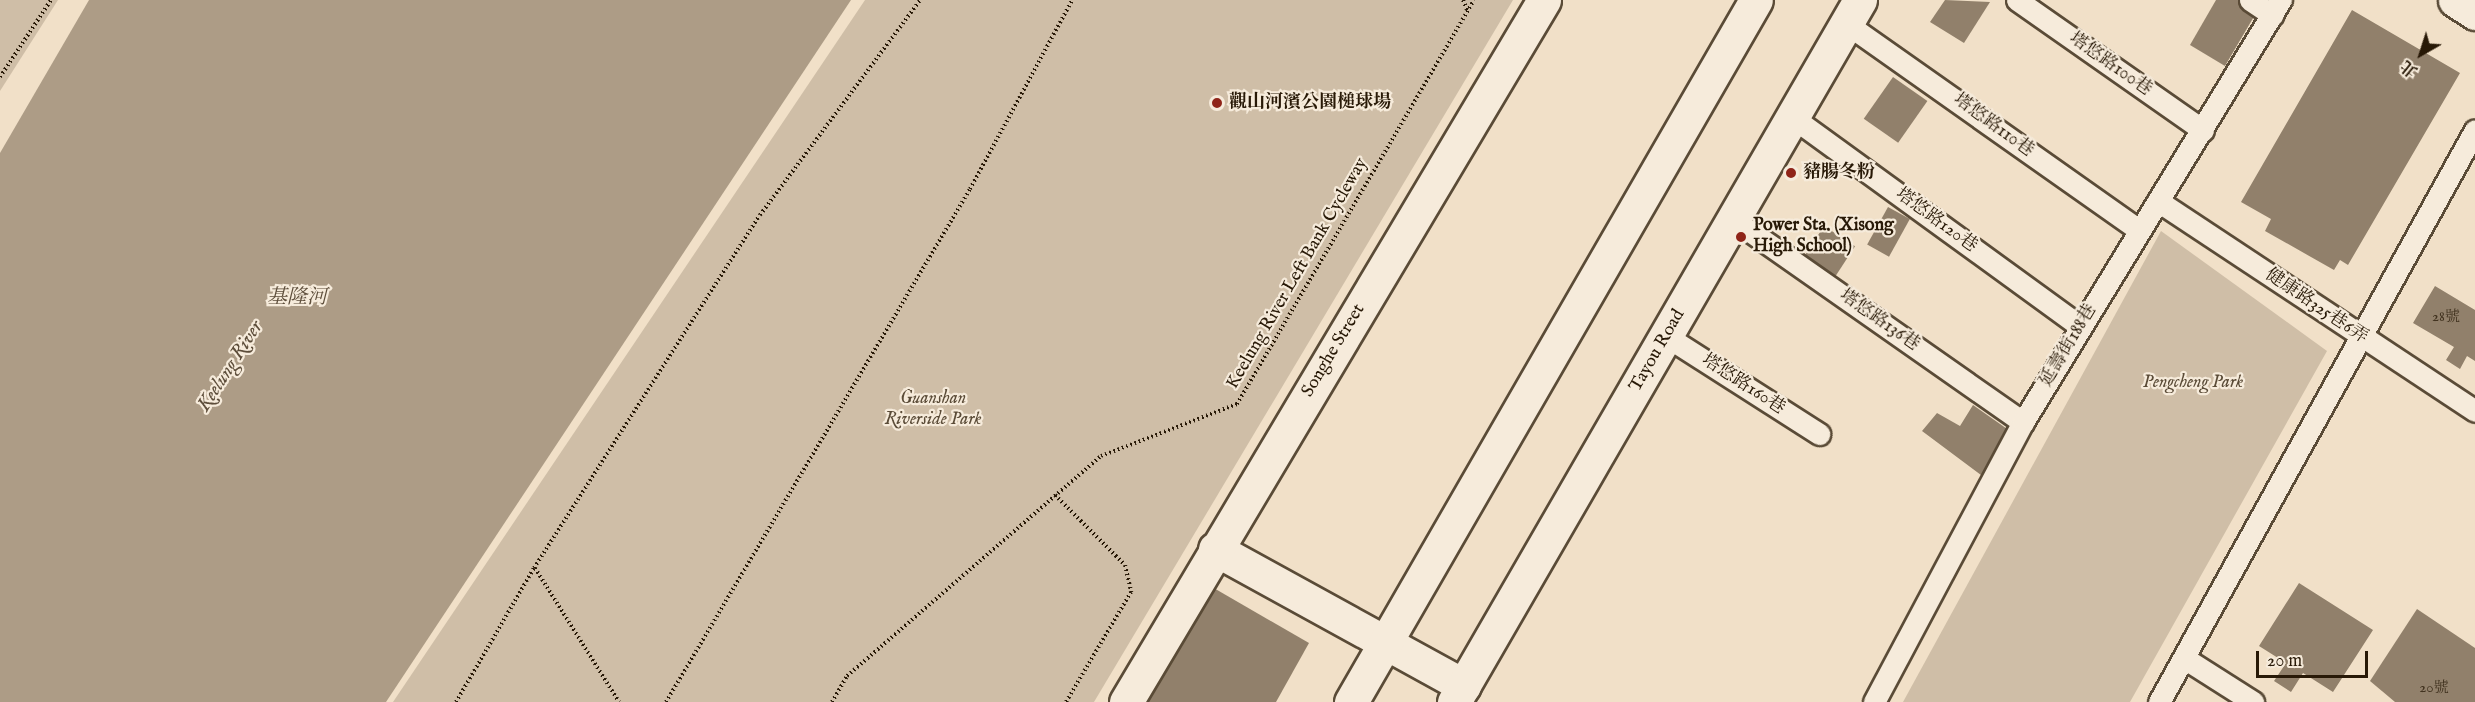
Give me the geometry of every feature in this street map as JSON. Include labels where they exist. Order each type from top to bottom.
[{"type":"main road","name":"Songhe Street","points":[[1126,702],[1215,549],[1544,0]]},
{"type":"main road","points":[[1351,702],[1756,0]]},
{"type":"main road","points":[[2455,0],[2475,13]]},
{"type":"main road","name":"Tayou Road","points":[[1459,694],[1854,12]]},
{"type":"main road","points":[[1215,549],[1385,642],[1459,694]]},
{"type":"lane","name":"塔悠路100巷","points":[[2017,0],[2204,130]]},
{"type":"lane","points":[[2250,0],[2277,8]]},
{"type":"lane","name":"延壽街188巷","points":[[1874,702],[2023,422],[2138,229],[2204,130],[2277,8]]},
{"type":"lane","name":"塔悠路110巷","points":[[1854,12],[2138,229]]},
{"type":"lane","name":"塔悠路120巷","points":[[1792,117],[2080,327]]},
{"type":"lane","points":[[2158,702],[2362,338],[2475,130]]},
{"type":"lane","name":"健康路325巷6弄","points":[[2158,201],[2475,411]]},
{"type":"lane","name":"塔悠路136巷","points":[[1734,220],[2023,422]]},
{"type":"lane","name":"塔悠路160巷","points":[[1666,336],[1819,434]]},
{"type":"lane","points":[[2184,658],[2253,702]]},
{"type":"path","points":[[0,77],[51,0]]},
{"type":"path","points":[[456,702],[534,568],[760,215],[920,0]]},
{"type":"path","points":[[666,702],[970,189],[1072,0]]},
{"type":"path","points":[[1463,0],[1467,11]]},
{"type":"path","name":"Keelung River Left Bank Cycleway","points":[[832,702],[847,676],[1101,456],[1238,404],[1474,0]]},
{"type":"path","points":[[1055,495],[1125,565],[1131,592],[1066,702]]},
{"type":"path","points":[[534,568],[619,702]]},
{"type":"green space","points":[[0,0],[58,0],[0,91]]},
{"type":"green space","name":"Guanshan Riverside Park","points":[[865,0],[1513,0],[1094,702],[393,702]]},
{"type":"green space","name":"Pengcheng Park","points":[[2161,231],[2327,351],[2130,702],[1903,702]]},
{"type":"water","name":"基隆河","points":[[89,0],[851,0],[386,702],[0,702],[0,153]]},
{"type":"building","points":[[1945,0],[1990,2],[1964,43],[1930,22]]},
{"type":"building","points":[[2216,0],[2245,0],[2259,8],[2225,66],[2190,45]]},
{"type":"building","points":[[2352,10],[2460,73],[2348,265],[2340,260],[2334,270],[2265,231],[2271,219],[2241,202]]},
{"type":"building","points":[[1893,77],[1927,101],[1898,143],[1864,119]]},
{"type":"building","points":[[1888,207],[1910,219],[1889,257],[1867,245]]},
{"type":"building","points":[[1824,226],[1855,246],[1831,283],[1800,263]]},
{"type":"building","points":[[2435,286],[2475,310],[2475,361],[2467,356],[2460,369],[2446,360],[2454,347],[2413,323]]},
{"type":"building","points":[[1973,405],[2010,431],[1985,478],[1922,431],[1937,413],[1960,426]]},
{"type":"building","points":[[2299,583],[2373,630],[2333,692],[2303,673],[2291,692],[2274,681],[2286,663],[2259,646]]},
{"type":"building","points":[[1212,587],[1309,643],[1276,702],[1147,702]]},
{"type":"building","points":[[2417,609],[2475,648],[2475,702],[2395,702],[2370,681]]},
{"type":"place","name":"觀山河濱公園槌球場","points":[[1217,103]]},
{"type":"place","name":"豬腸冬粉","points":[[1791,173]]},
{"type":"place","name":"Power Sta. (Xisong High School)","points":[[1741,237]]},
{"type":"water label","name":"Keelung River","points":[[230,366]]}]
